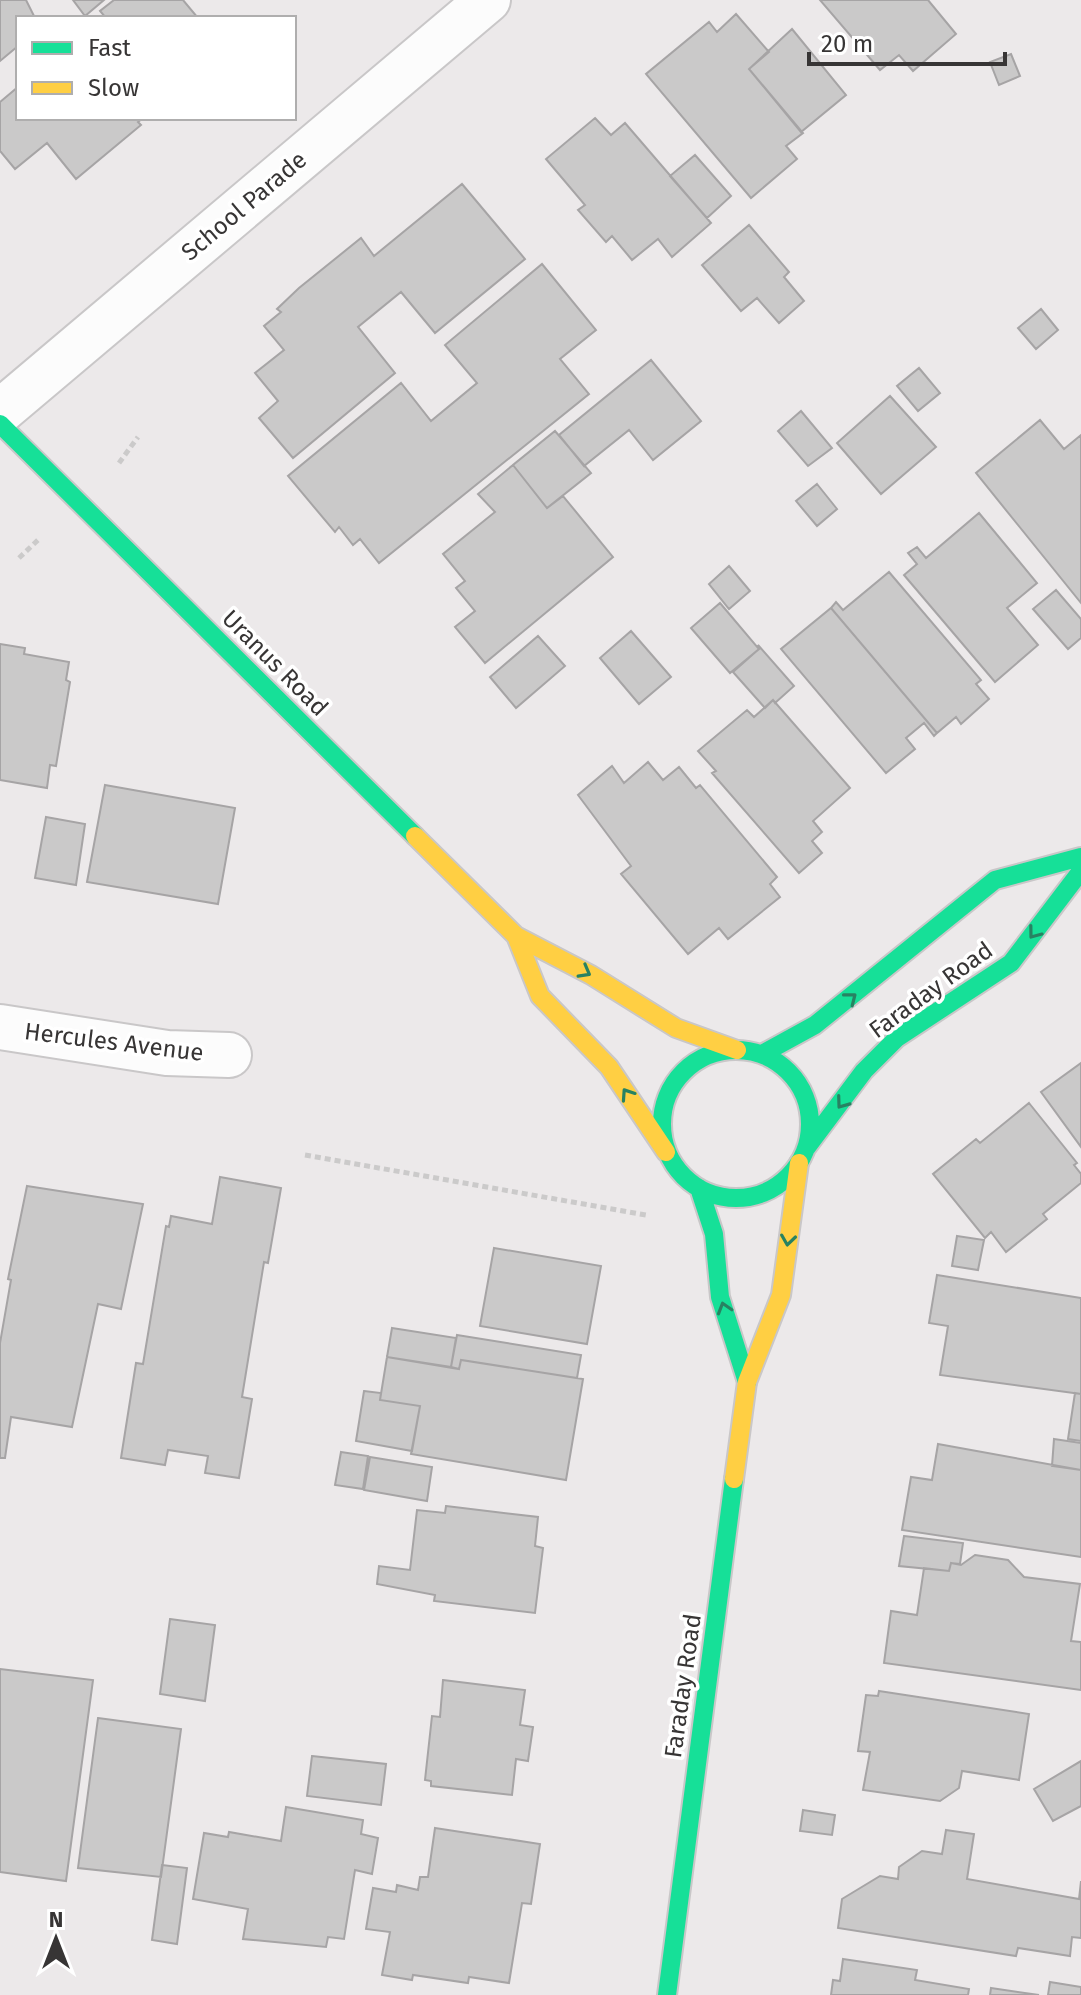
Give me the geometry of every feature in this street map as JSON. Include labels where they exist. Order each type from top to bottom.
[{"type":"main road","name":"Uranus Road","points":[[0,424],[516,936],[591,975],[676,1028],[737,1050]]},
{"type":"main road","name":"Faraday Road","points":[[762,1054],[815,1025],[995,880],[1081,857]]},
{"type":"main road","name":"Faraday Road","points":[[667,1995],[747,1382],[781,1295],[803,1155],[864,1071],[897,1038],[1011,963],[1081,871]]},
{"type":"main road","name":"Uranus Road","points":[[516,936],[540,996],[609,1067],[670,1159]]},
{"type":"main road","points":[[737,1050],[762,1054],[783,1066],[799,1085],[810,1115],[803,1155],[784,1180],[765,1192],[743,1198],[720,1197],[699,1188],[682,1175],[670,1159],[662,1134],[663,1109],[673,1085],[689,1066],[712,1053],[737,1050]]},
{"type":"main road","name":"Faraday Road","points":[[699,1188],[714,1234],[720,1297],[747,1382]]},
{"type":"street","name":"School Parade","points":[[0,412],[488,0]]},
{"type":"street","name":"Hercules Avenue","points":[[0,1027],[167,1053],[229,1055]]},
{"type":"path","points":[[305,1155],[655,1216]]},
{"type":"building","points":[[0,0],[26,0],[34,16],[16,16],[16,48],[0,61]]},
{"type":"building","points":[[73,0],[104,0],[85,16]]},
{"type":"building","points":[[114,0],[183,0],[196,16],[104,16],[100,11]]},
{"type":"building","points":[[820,0],[928,0],[956,34],[913,71],[899,55],[880,70]]},
{"type":"building","points":[[736,14],[769,52],[749,69],[803,133],[786,146],[797,159],[751,198],[646,74],[709,22],[717,32]]},
{"type":"building","points":[[792,29],[846,95],[801,132],[749,69]]},
{"type":"building","points":[[1011,54],[1020,76],[999,85],[990,62]]},
{"type":"building","points":[[16,89],[16,120],[140,120],[138,122],[141,125],[76,179],[47,143],[15,169],[0,151],[0,102]]},
{"type":"building","points":[[595,118],[611,135],[625,123],[711,223],[672,257],[658,239],[632,260],[612,236],[606,242],[578,210],[585,205],[546,159]]},
{"type":"building","points":[[695,155],[731,196],[707,218],[670,176]]},
{"type":"building","points":[[462,184],[525,259],[435,333],[401,292],[358,327],[395,373],[293,458],[259,418],[278,401],[255,373],[284,350],[264,326],[281,312],[277,309],[299,288],[361,238],[374,256]]},
{"type":"building","points":[[749,225],[789,272],[784,277],[804,301],[779,323],[757,298],[741,311],[702,265]]},
{"type":"building","points":[[542,264],[596,330],[560,359],[589,394],[379,563],[360,539],[353,545],[339,527],[335,532],[288,476],[401,383],[431,421],[477,383],[445,345]]},
{"type":"building","points":[[1041,309],[1058,330],[1036,349],[1018,328]]},
{"type":"building","points":[[651,360],[701,421],[653,460],[629,430],[584,466],[559,435]]},
{"type":"building","points":[[919,368],[940,393],[918,411],[897,386]]},
{"type":"building","points":[[890,396],[936,447],[881,494],[837,443]]},
{"type":"building","points":[[801,411],[832,448],[808,466],[778,431]]},
{"type":"building","points":[[1040,420],[1064,449],[1081,435],[1081,603],[976,473]]},
{"type":"building","points":[[555,431],[591,473],[547,508],[513,465]]},
{"type":"building","points":[[513,465],[547,508],[563,496],[613,557],[485,663],[455,627],[475,611],[456,588],[465,581],[443,554],[495,512],[478,494]]},
{"type":"building","points":[[817,484],[837,509],[817,526],[796,501]]},
{"type":"building","points":[[979,513],[1037,583],[1007,608],[1038,645],[995,682],[904,575],[917,564],[908,553],[917,547],[926,558]]},
{"type":"building","points":[[729,566],[750,591],[729,609],[709,584]]},
{"type":"building","points":[[889,572],[981,680],[976,684],[989,699],[961,724],[956,717],[937,733],[831,608],[836,602],[843,610]]},
{"type":"building","points":[[1056,590],[1081,619],[1081,638],[1068,649],[1033,609]]},
{"type":"building","points":[[720,603],[759,649],[730,673],[691,628]]},
{"type":"building","points":[[831,608],[937,733],[934,736],[924,723],[906,738],[915,749],[886,773],[781,649]]},
{"type":"building","points":[[631,631],[671,677],[639,704],[600,658]]},
{"type":"building","points":[[538,636],[565,666],[516,708],[490,677]]},
{"type":"building","points":[[0,644],[25,648],[24,654],[69,662],[66,680],[70,682],[56,766],[50,765],[47,788],[0,780]]},
{"type":"building","points":[[758,645],[794,686],[765,708],[733,672],[759,649]]},
{"type":"building","points":[[773,700],[850,788],[813,821],[822,832],[812,841],[822,853],[799,873],[712,773],[716,771],[698,751],[747,710],[754,717]]},
{"type":"building","points":[[648,762],[663,780],[679,767],[696,788],[700,785],[777,877],[770,884],[780,897],[728,939],[719,928],[688,954],[621,874],[631,866],[578,795],[612,766],[624,783]]},
{"type":"building","points":[[105,785],[235,808],[218,904],[87,882]]},
{"type":"building","points":[[46,817],[85,824],[76,885],[35,878]]},
{"type":"building","points":[[1081,1063],[1081,1147],[1041,1092]]},
{"type":"building","points":[[1029,1103],[1077,1163],[1074,1165],[1081,1174],[1081,1183],[1043,1214],[1047,1219],[1006,1252],[991,1232],[985,1238],[933,1174],[976,1139],[980,1143]]},
{"type":"building","points":[[220,1177],[281,1188],[268,1263],[264,1262],[242,1397],[252,1399],[239,1478],[205,1473],[208,1456],[168,1450],[165,1465],[121,1458],[136,1363],[143,1364],[166,1226],[169,1227],[171,1216],[212,1224]]},
{"type":"building","points":[[27,1186],[143,1204],[121,1309],[98,1304],[72,1427],[11,1417],[5,1458],[0,1458],[0,1343],[11,1280],[8,1279]]},
{"type":"building","points":[[957,1236],[984,1240],[978,1270],[952,1266]]},
{"type":"building","points":[[494,1248],[601,1266],[587,1344],[480,1326]]},
{"type":"building","points":[[937,1275],[1081,1298],[1081,1394],[940,1375],[948,1326],[929,1323]]},
{"type":"building","points":[[392,1328],[456,1338],[451,1367],[387,1357]]},
{"type":"building","points":[[457,1335],[581,1355],[577,1378],[461,1360],[459,1369],[451,1367]]},
{"type":"building","points":[[387,1357],[459,1369],[461,1360],[583,1379],[566,1480],[411,1454],[420,1406],[380,1400]]},
{"type":"building","points":[[364,1391],[381,1393],[380,1400],[420,1406],[412,1451],[356,1441]]},
{"type":"building","points":[[1075,1393],[1081,1394],[1081,1441],[1068,1439]]},
{"type":"building","points":[[1054,1439],[1081,1443],[1081,1470],[1052,1466]]},
{"type":"building","points":[[938,1444],[1081,1470],[1081,1557],[902,1530],[911,1477],[932,1480]]},
{"type":"building","points":[[341,1452],[368,1456],[363,1489],[335,1485]]},
{"type":"building","points":[[370,1457],[432,1467],[427,1501],[364,1490]]},
{"type":"building","points":[[446,1506],[538,1517],[535,1546],[543,1548],[535,1613],[434,1601],[435,1595],[377,1584],[379,1566],[410,1570],[417,1510],[445,1513]]},
{"type":"building","points":[[904,1536],[963,1543],[960,1564],[951,1563],[949,1571],[899,1566]]},
{"type":"building","points":[[975,1555],[1008,1560],[1024,1577],[1080,1584],[1071,1641],[1081,1642],[1081,1690],[884,1663],[891,1611],[917,1615],[924,1568],[949,1571],[951,1563],[961,1565]]},
{"type":"building","points":[[170,1619],[215,1625],[205,1701],[160,1694]]},
{"type":"building","points":[[0,1669],[93,1680],[66,1881],[0,1872]]},
{"type":"building","points":[[443,1680],[525,1690],[520,1725],[533,1727],[528,1761],[516,1759],[512,1795],[431,1786],[431,1781],[425,1780],[432,1716],[440,1717]]},
{"type":"building","points":[[879,1691],[1029,1714],[1019,1780],[962,1771],[959,1788],[940,1801],[863,1790],[870,1752],[858,1751],[866,1695],[878,1696]]},
{"type":"building","points":[[98,1718],[181,1729],[161,1877],[78,1868]]},
{"type":"building","points":[[312,1756],[386,1764],[381,1805],[307,1796]]},
{"type":"building","points":[[1081,1761],[1081,1806],[1053,1821],[1034,1789]]},
{"type":"building","points":[[286,1807],[363,1820],[361,1834],[378,1838],[372,1874],[355,1870],[344,1939],[328,1937],[326,1947],[243,1939],[248,1909],[193,1899],[204,1833],[228,1837],[229,1832],[281,1841]]},
{"type":"building","points":[[803,1810],[835,1815],[832,1835],[800,1831]]},
{"type":"building","points":[[435,1828],[540,1844],[531,1904],[522,1903],[509,1983],[469,1977],[468,1983],[413,1975],[412,1980],[382,1975],[390,1932],[366,1929],[373,1888],[396,1892],[397,1885],[418,1890],[420,1877],[428,1877]]},
{"type":"building","points":[[946,1830],[974,1834],[967,1879],[1079,1899],[1081,1881],[1081,1938],[1072,1937],[1070,1956],[1018,1948],[1016,1956],[838,1928],[842,1899],[880,1876],[898,1879],[899,1867],[922,1851],[942,1854]]},
{"type":"building","points":[[162,1865],[187,1868],[177,1944],[152,1940]]},
{"type":"building","points":[[843,1959],[917,1970],[915,1980],[969,1989],[968,1995],[831,1995],[833,1980],[840,1981]]},
{"type":"building","points":[[1050,1982],[1081,1987],[1081,1995],[1048,1995]]},
{"type":"building","points":[[991,1988],[1039,1995],[990,1995]]},
{"type":"traffic: fast","points":[[0,424],[415,836]]},
{"type":"traffic: fast","points":[[762,1054],[815,1025],[995,880],[1081,857]]},
{"type":"traffic: fast","points":[[807,1147],[864,1071],[897,1038],[1011,963],[1081,871]]},
{"type":"traffic: fast","points":[[736,1050],[764,1056],[788,1072],[804,1096],[810,1124],[804,1152],[788,1176],[764,1192],[736,1198],[708,1192],[684,1176],[668,1152],[662,1124],[668,1096],[684,1072],[708,1056],[736,1050]]},
{"type":"traffic: fast","points":[[699,1188],[714,1234],[720,1297],[747,1382]]},
{"type":"traffic: fast","points":[[667,1995],[734,1479]]},
{"type":"traffic: slow","points":[[415,836],[516,936],[591,975],[676,1028],[737,1050]]},
{"type":"traffic: slow","points":[[516,936],[540,996],[609,1067],[666,1152]]},
{"type":"traffic: slow","points":[[734,1479],[747,1382],[781,1295],[799,1163]]}]
